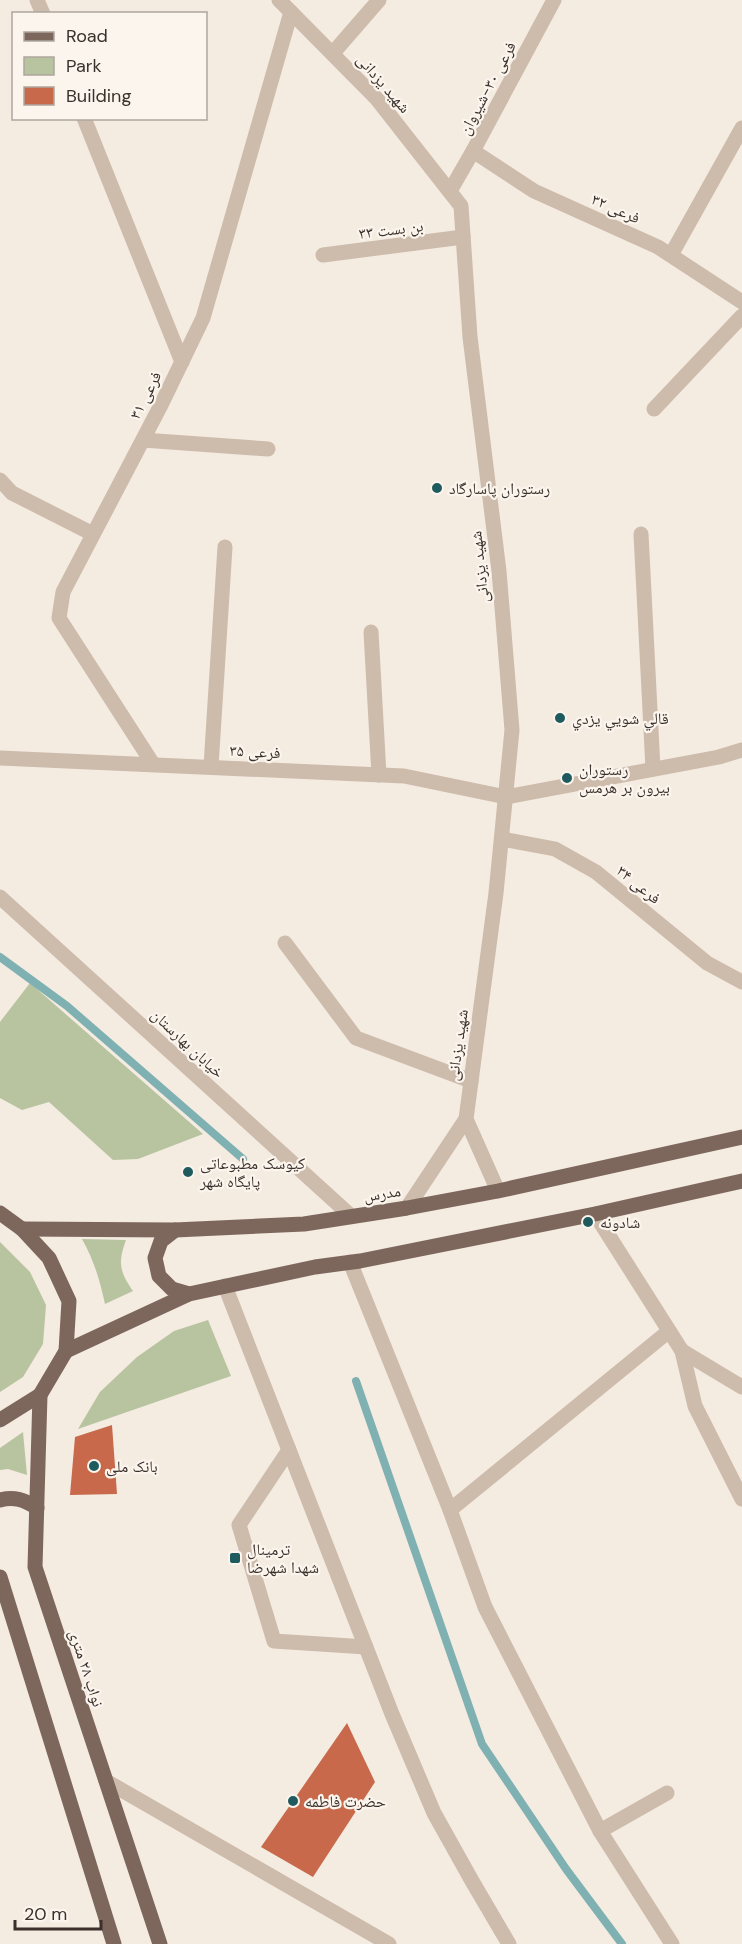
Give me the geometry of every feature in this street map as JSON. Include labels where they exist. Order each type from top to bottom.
[{"type":"main road","name":"مدرس","points":[[22,1229],[176,1230],[304,1224],[498,1191],[742,1137]]},
{"type":"main road","points":[[66,1351],[189,1294],[315,1267],[595,1214],[742,1181]]},
{"type":"main road","points":[[0,1213],[22,1229],[49,1258],[69,1301],[66,1351],[40,1395],[0,1420]]},
{"type":"main road","points":[[176,1230],[161,1241],[155,1258],[159,1276],[172,1289],[189,1294]]},
{"type":"main road","name":"نواب ۲۸ متری","points":[[40,1395],[35,1567],[160,1944]]},
{"type":"main road","points":[[0,1500],[16,1498],[37,1508]]},
{"type":"main road","points":[[0,1576],[114,1944]]},
{"type":"street","name":"شهید یزدانی","points":[[279,0],[377,99],[461,206],[470,337],[499,571],[513,730],[502,839],[466,1119]]},
{"type":"street","points":[[333,53],[379,0]]},
{"type":"street","name":"فرعی ۳۰-شیروان","points":[[450,191],[554,0]]},
{"type":"street","name":"فرعی ۳۱","points":[[153,764],[59,618],[63,592],[143,440],[203,318],[291,12]]},
{"type":"street","points":[[85,120],[182,362]]},
{"type":"street","points":[[671,255],[742,128]]},
{"type":"street","name":"فرعی ۳۲","points":[[473,151],[534,191],[658,247],[742,302]]},
{"type":"street","name":"بن بست ۳۳","points":[[322,255],[464,237]]},
{"type":"street","points":[[654,409],[742,316]]},
{"type":"street","points":[[143,440],[268,449]]},
{"type":"street","points":[[0,480],[12,493],[93,534]]},
{"type":"street","points":[[641,534],[653,769]]},
{"type":"street","points":[[210,766],[225,547]]},
{"type":"street","points":[[371,632],[379,775]]},
{"type":"street","points":[[506,797],[719,757],[742,750]]},
{"type":"street","name":"فرعی ۳۵","points":[[0,758],[404,776],[506,797]]},
{"type":"street","name":"فرعی ۳۴","points":[[502,839],[555,849],[596,872],[707,963],[742,982]]},
{"type":"street","name":"خیابان بهارستان","points":[[0,897],[351,1216]]},
{"type":"street","points":[[285,943],[356,1038],[471,1081]]},
{"type":"street","points":[[466,1119],[498,1191]]},
{"type":"street","points":[[407,1208],[466,1119]]},
{"type":"street","points":[[595,1214],[682,1351],[695,1406],[742,1499]]},
{"type":"street","points":[[350,1262],[450,1510],[484,1606],[600,1831],[672,1944]]},
{"type":"street","points":[[225,1286],[392,1714],[434,1813],[509,1944]]},
{"type":"street","points":[[450,1510],[669,1331]]},
{"type":"street","points":[[682,1351],[742,1388]]},
{"type":"street","points":[[289,1450],[239,1525],[273,1641],[366,1647]]},
{"type":"street","points":[[106,1781],[389,1944]]},
{"type":"street","points":[[600,1831],[667,1793]]},
{"type":"green space","points":[[30,983],[203,1134],[138,1159],[113,1160],[49,1102],[22,1110],[0,1098],[0,1022]]},
{"type":"green space","points":[[82,1239],[126,1240],[121,1266],[133,1291],[105,1304],[96,1271]]},
{"type":"green space","points":[[0,1242],[30,1272],[46,1305],[43,1344],[23,1377],[0,1392]]},
{"type":"green space","points":[[208,1320],[231,1376],[78,1429],[100,1392],[137,1357],[174,1331]]},
{"type":"green space","points":[[23,1432],[27,1475],[8,1469],[0,1470],[0,1448]]},
{"type":"building","name":"بانک ملی","points":[[112,1425],[117,1494],[70,1495],[75,1437]]},
{"type":"building","points":[[347,1723],[375,1782],[313,1877],[261,1847]]},
{"type":"waterway","points":[[0,957],[67,1006],[243,1159]]},
{"type":"waterway","points":[[356,1381],[482,1744],[566,1869],[622,1944]]},
{"type":"place","name":"رستوران پاسارگاد","points":[[437,488]]},
{"type":"place","name":"قالي شويي يزدي","points":[[560,718]]},
{"type":"place","name":"رستوران بیرون بر هرمس","points":[[567,778]]},
{"type":"place","name":"کیوسک مطبوعاتی پایگاه شهر","points":[[188,1172]]},
{"type":"place","name":"شادونه","points":[[588,1222]]},
{"type":"place","name":"بانک ملی","points":[[94,1466]]},
{"type":"place","name":"ترمینال شهدا شهرضا","points":[[235,1558]]},
{"type":"place","name":"حضرت فاطمه","points":[[293,1801]]}]
